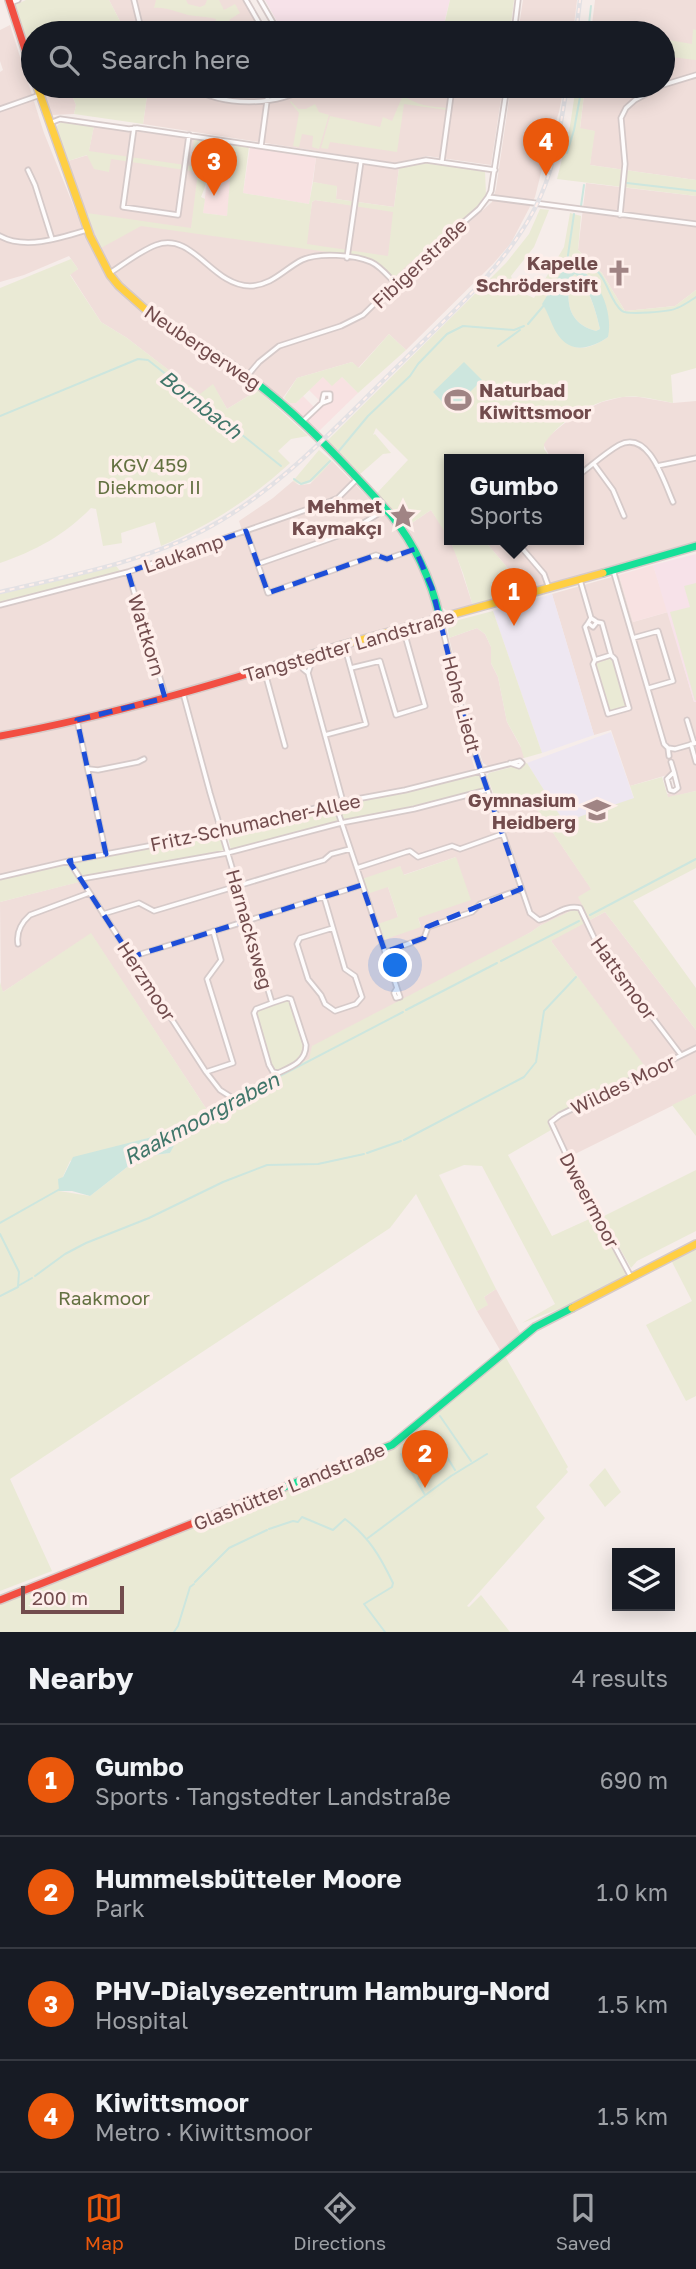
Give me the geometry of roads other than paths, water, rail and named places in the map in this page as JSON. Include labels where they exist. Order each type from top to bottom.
[{"type":"street","points":[[18,0],[9,2],[21,38]]},
{"type":"street","points":[[134,0],[139,21]]},
{"type":"street","points":[[246,0],[258,21]]},
{"type":"street","points":[[260,0],[272,21]]},
{"type":"street","points":[[515,21],[518,0]]},
{"type":"street","points":[[675,81],[696,75]]},
{"type":"street","points":[[0,109],[31,98]]},
{"type":"street","name":"Neubergerweg","points":[[41,98],[87,230],[109,273],[128,295],[152,315],[248,375],[322,443]]},
{"type":"street","points":[[218,98],[236,101],[276,98]]},
{"type":"street","points":[[442,161],[451,98]]},
{"type":"street","name":"Fibigerstraße","points":[[248,375],[279,346],[359,318],[479,209],[488,197],[495,170],[505,98]]},
{"type":"street","points":[[620,215],[625,164],[621,118],[626,108],[639,98]]},
{"type":"street","points":[[261,146],[267,100]]},
{"type":"street","points":[[50,123],[60,119],[134,128],[395,166],[426,160],[495,170]]},
{"type":"street","points":[[134,128],[123,207],[177,215],[189,135]]},
{"type":"street","points":[[347,258],[361,161]]},
{"type":"street","points":[[28,170],[32,175],[52,239]]},
{"type":"street","points":[[488,197],[696,224]]},
{"type":"street","points":[[0,236],[17,243],[52,239],[87,230]]},
{"type":"street","points":[[109,273],[163,243],[184,246],[227,281],[243,285],[268,282],[301,261],[322,255],[373,263],[395,283]]},
{"type":"street","points":[[302,422],[322,403]]},
{"type":"street","points":[[584,471],[618,446],[631,441],[645,447],[673,502]]},
{"type":"street","name":"Hohe Liedt","points":[[322,443],[386,509],[415,549],[432,588],[466,727],[530,913],[535,918],[546,918],[568,908]]},
{"type":"street","points":[[656,466],[696,458]]},
{"type":"street","points":[[594,464],[613,490],[624,516]]},
{"type":"street","name":"Laukamp","points":[[0,605],[128,572],[331,501],[338,498],[357,479]]},
{"type":"street","points":[[258,564],[349,532],[386,509]]},
{"type":"street","points":[[246,531],[268,593],[376,555],[387,559],[415,549]]},
{"type":"street","points":[[519,545],[544,574],[549,588]]},
{"type":"street","name":"Tangstedter Landstraße","points":[[0,736],[166,698],[344,644],[696,546]]},
{"type":"street","points":[[613,570],[669,756]]},
{"type":"street","name":"Wattkorn","points":[[128,572],[166,698]]},
{"type":"street","points":[[580,580],[591,618],[602,623],[629,708],[608,714],[585,627],[591,618]]},
{"type":"street","points":[[588,623],[593,627],[597,622]]},
{"type":"street","points":[[351,668],[380,662],[396,715],[425,706],[403,628]]},
{"type":"street","points":[[633,638],[658,631],[673,681],[648,688]]},
{"type":"street","points":[[325,735],[366,724],[344,644]]},
{"type":"street","points":[[595,660],[611,655]]},
{"type":"street","points":[[303,656],[303,669],[308,674],[343,802]]},
{"type":"street","points":[[303,656],[310,667],[308,674]]},
{"type":"street","points":[[264,669],[285,746]]},
{"type":"street","name":"Harnacksweg","points":[[183,693],[272,1003]]},
{"type":"street","points":[[77,720],[106,854]]},
{"type":"street","points":[[687,720],[696,762]]},
{"type":"street","points":[[668,748],[675,749],[693,743]]},
{"type":"street","points":[[89,769],[98,771],[144,759]]},
{"type":"street","points":[[671,762],[674,772],[678,788],[674,791],[670,790],[667,779],[674,772]]},
{"type":"street","name":"Fritz-Schumacher-Allee","points":[[0,877],[222,832],[510,763]]},
{"type":"street","name":"Fritz-Schumacher-Allee","points":[[80,879],[227,853],[341,822],[414,809],[487,790]]},
{"type":"street","points":[[335,803],[397,988]]},
{"type":"street","points":[[357,868],[406,852],[418,857],[452,846],[460,849],[502,834]]},
{"type":"street","points":[[103,914],[139,903],[154,911],[324,860],[331,854],[350,849]]},
{"type":"street","name":"Herzmoor","points":[[69,861],[206,1072],[220,1090],[231,1097]]},
{"type":"street","points":[[131,957],[362,885]]},
{"type":"street","points":[[385,952],[424,938],[428,927],[472,912],[480,904],[521,889]]},
{"type":"street","points":[[18,944],[19,930],[30,915],[89,893]]},
{"type":"street","points":[[324,897],[345,969],[355,976],[362,997],[356,1004],[335,1011],[325,1004],[308,979],[297,944],[300,938],[333,928]]},
{"type":"street","name":"Hattsmoor","points":[[568,908],[576,906],[582,910],[597,944],[681,1055]]},
{"type":"street","points":[[206,1072],[233,1063],[207,979],[221,960],[213,931]]},
{"type":"street","name":"Harnacksweg","points":[[291,999],[306,1045],[300,1060],[278,1073],[269,1065],[254,1013],[256,1009],[272,1003],[291,999]]},
{"type":"street","name":"Wildes Moor","points":[[551,1122],[560,1115],[696,1048]]},
{"type":"street","name":"Dweermoor","points":[[551,1122],[631,1277]]},
{"type":"street","name":"Glashütter Landstraße","points":[[0,1600],[392,1445],[535,1327],[696,1244]]},
{"type":"water","points":[[567,263],[577,267],[601,292],[608,314],[608,337],[582,348],[569,345],[558,335],[542,304]],"holes":[[[575,274],[594,307],[600,329],[596,331],[580,323],[571,311],[568,296],[570,278]]]},
{"type":"water","points":[[464,362],[482,380],[451,411],[433,392]]},
{"type":"water","points":[[190,1122],[190,1131],[177,1140],[170,1153],[140,1157],[90,1196],[59,1191],[58,1179],[63,1177],[73,1157],[148,1138]]},
{"type":"waterway","points":[[589,21],[591,6]]},
{"type":"waterway","points":[[567,153],[580,98]]},
{"type":"waterway","name":"Bornbach","points":[[627,183],[696,191]]},
{"type":"waterway","name":"Bornbach","points":[[581,206],[584,185]]},
{"type":"waterway","name":"Bornbach","points":[[567,262],[574,214]]},
{"type":"waterway","points":[[585,263],[598,272],[622,311],[673,309],[696,297]]},
{"type":"waterway","name":"Bornbach","points":[[528,324],[545,304]]},
{"type":"waterway","name":"Bornbach","points":[[338,452],[368,416],[410,376],[447,334],[463,326],[514,330],[524,326]]},
{"type":"waterway","points":[[498,346],[520,330]]},
{"type":"waterway","name":"Bornbach","points":[[0,416],[138,359],[148,360],[281,466]]},
{"type":"waterway","name":"Bornbach","points":[[294,479],[301,484],[310,481],[330,461]]},
{"type":"waterway","name":"Raakmoorgraben","points":[[590,915],[696,859]]},
{"type":"waterway","name":"Raakmoorgraben","points":[[501,961],[579,921]]},
{"type":"waterway","name":"Raakmoorgraben","points":[[406,1010],[497,963]]},
{"type":"waterway","points":[[404,1140],[524,1077],[536,1062],[544,1011],[576,977]]},
{"type":"waterway","name":"Raakmoorgraben","points":[[190,1123],[403,1012]]},
{"type":"waterway","points":[[367,1153],[401,1141]]},
{"type":"waterway","points":[[35,1276],[65,1254],[86,1243],[267,1165],[318,1164],[364,1154]]},
{"type":"waterway","name":"Raakmoorgraben","points":[[0,1223],[60,1189]]},
{"type":"waterway","name":"Raakmoorgraben","points":[[0,1234],[19,1272],[18,1287],[0,1296]]},
{"type":"waterway","points":[[18,1286],[32,1278]]},
{"type":"waterway","points":[[440,1416],[471,1461]]},
{"type":"waterway","points":[[431,1431],[455,1470]]},
{"type":"waterway","points":[[401,1454],[425,1495]]},
{"type":"waterway","points":[[368,1538],[451,1476],[487,1454]]},
{"type":"waterway","points":[[418,1479],[425,1464]]},
{"type":"waterway","points":[[269,1529],[293,1521],[298,1522],[302,1517],[333,1530],[345,1519],[361,1533],[393,1583],[392,1587],[364,1604],[385,1632]]},
{"type":"waterway","points":[[195,1582],[229,1548],[267,1530]]},
{"type":"waterway","points":[[174,1632],[190,1587],[194,1584]]},
{"type":"railway","points":[[577,21],[580,0]]},
{"type":"railway","points":[[0,592],[103,568],[154,552],[202,531],[231,514],[284,475],[458,307],[508,250],[542,194],[556,148],[565,98]]},
{"type":"place","name":"Kiwittsmoor","points":[[546,176]]},
{"type":"place","name":"PHV-Dialysezentrum Hamburg-Nord","points":[[214,196]]},
{"type":"place","name":"Kapelle Schröderstift","points":[[619,273]]},
{"type":"place","name":"Naturbad Kiwittsmoor","points":[[458,400]]},
{"type":"place","name":"Mehmet Kaymakçı","points":[[403,516]]},
{"type":"place","name":"Gumbo","points":[[514,626]]},
{"type":"place","name":"Gymnasium Heidberg","points":[[597,810]]},
{"type":"place","name":"Hummelsbütteler Moore","points":[[425,1488]]},
{"type":"park label","name":"KGV 459 Diekmoor II","points":[[149,475]]},
{"type":"park label","name":"Raakmoor","points":[[104,1297]]}]
